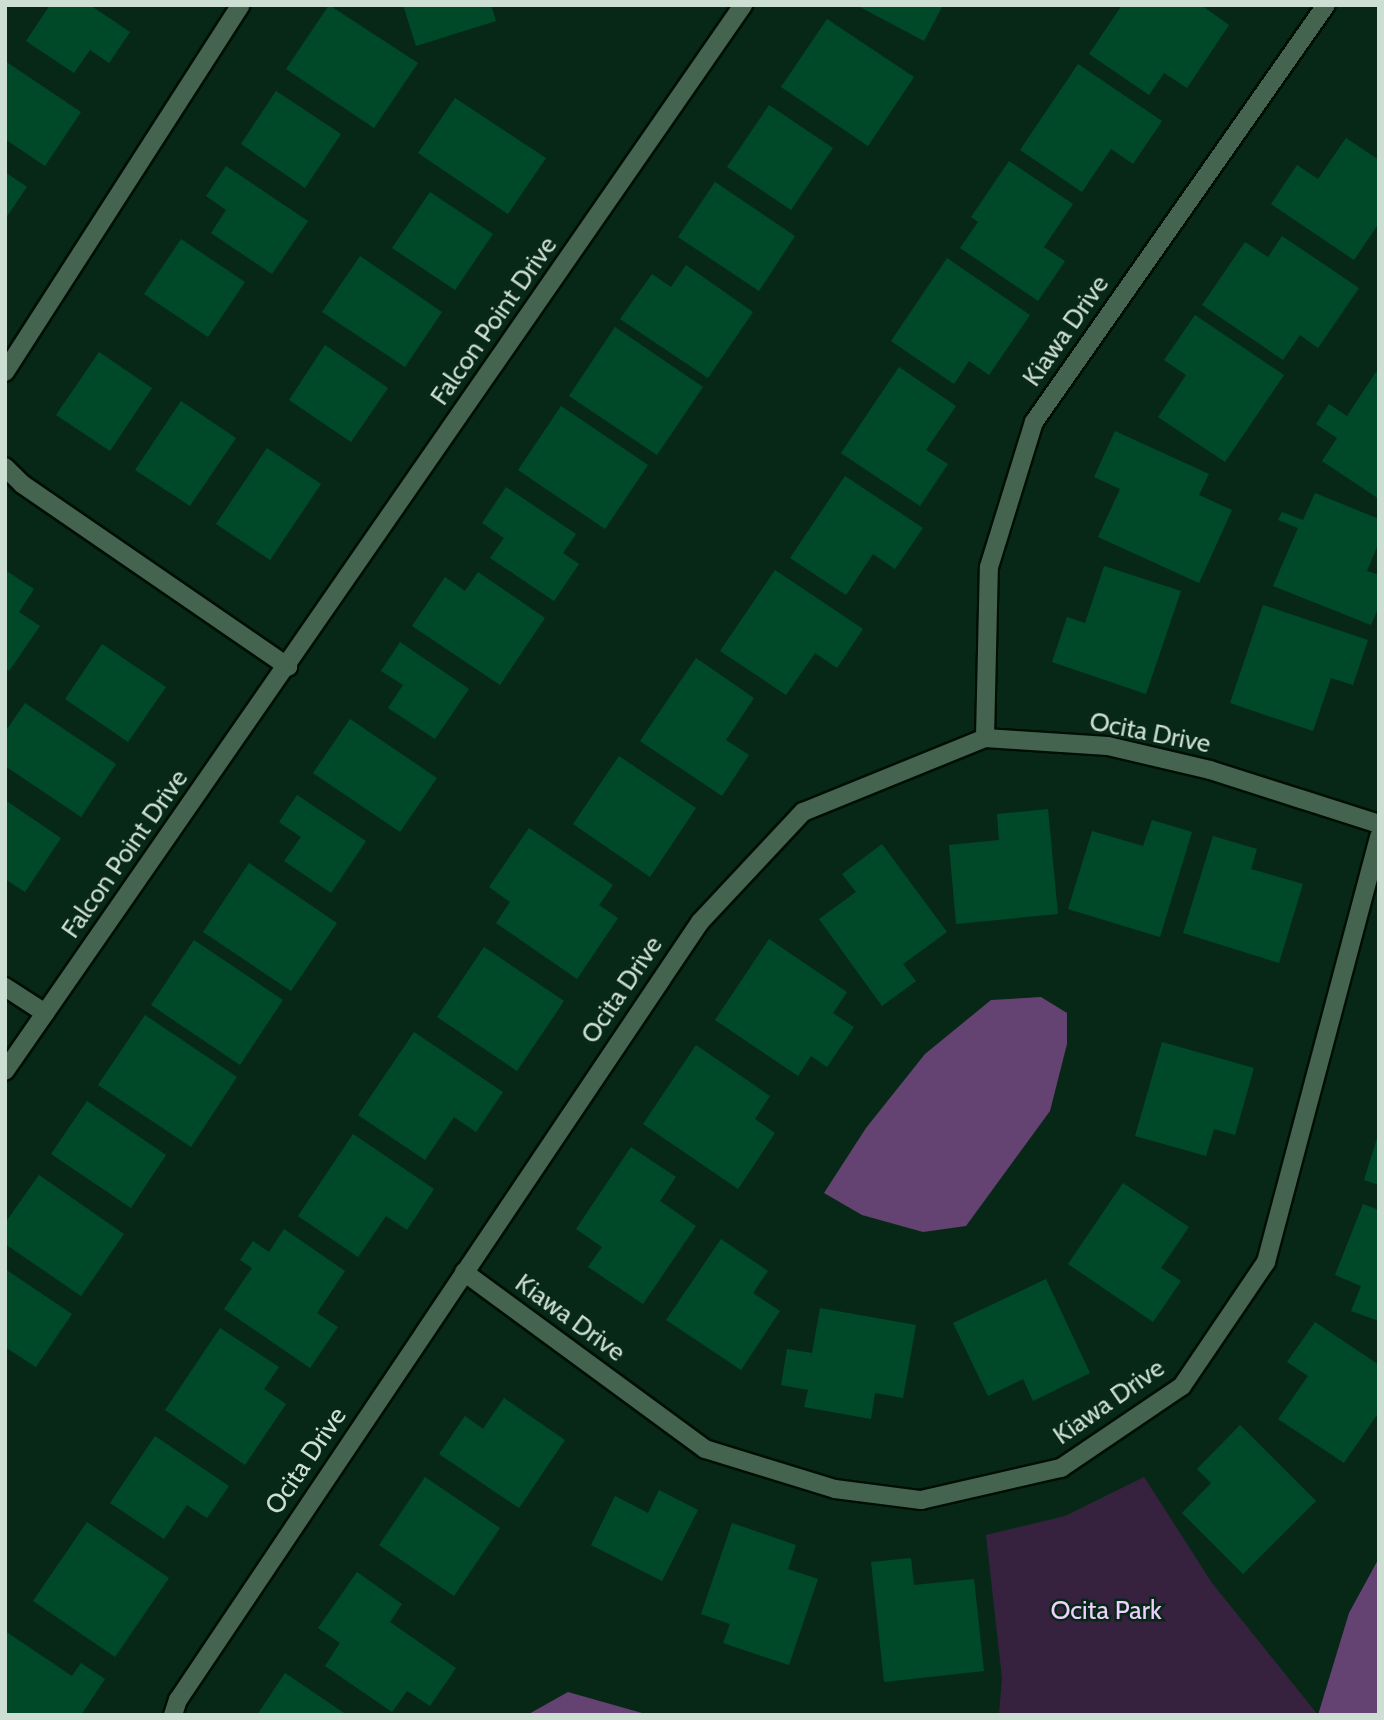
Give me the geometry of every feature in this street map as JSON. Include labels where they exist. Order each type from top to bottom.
[{"type":"street","points":[[5,372],[242,5]]},
{"type":"street","name":"Falcon Point Drive","points":[[5,1071],[288,667],[743,5]]},
{"type":"street","name":"Kiawa Drive","points":[[985,738],[989,567],[1034,422],[1326,5]]},
{"type":"street","points":[[5,467],[22,484],[288,667]]},
{"type":"street","name":"Ocita Drive","points":[[173,1715],[178,1700],[700,922],[803,812],[985,738],[1108,747],[1210,770],[1379,824]]},
{"type":"street","name":"Kiawa Drive","points":[[464,1272],[705,1449],[835,1489],[921,1500],[1061,1468],[1182,1386],[1266,1262],[1379,836]]},
{"type":"street","points":[[5,987],[45,1013]]},
{"type":"green space","name":"Ocita Park","points":[[1144,1477],[1212,1583],[1318,1715],[999,1715],[1002,1678],[986,1535],[1065,1516]]},
{"type":"shaded area","points":[[1041,997],[1067,1013],[1067,1044],[1050,1111],[966,1226],[923,1232],[862,1215],[824,1193],[866,1128],[925,1054],[991,1000]]},
{"type":"shaded area","points":[[1379,1558],[1379,1715],[1318,1715],[1349,1613]]},
{"type":"shaded area","points":[[568,1692],[649,1715],[527,1715]]},
{"type":"building","points":[[50,5],[90,5],[130,32],[109,63],[90,50],[74,73],[26,41]]},
{"type":"building","points":[[329,5],[418,63],[374,128],[286,69]]},
{"type":"building","points":[[403,5],[491,5],[496,21],[416,46]]},
{"type":"building","points":[[856,5],[943,5],[924,41]]},
{"type":"building","points":[[1122,5],[1201,5],[1229,25],[1187,88],[1164,73],[1149,95],[1089,54]]},
{"type":"building","points":[[827,19],[914,77],[868,146],[781,87]]},
{"type":"building","points":[[5,61],[81,112],[45,166],[5,139]]},
{"type":"building","points":[[1078,64],[1162,121],[1133,164],[1111,149],[1082,192],[1020,150]]},
{"type":"building","points":[[276,91],[341,134],[305,188],[241,144]]},
{"type":"building","points":[[455,98],[546,158],[508,214],[418,153]]},
{"type":"building","points":[[769,105],[833,148],[791,210],[727,167]]},
{"type":"building","points":[[1346,138],[1379,160],[1379,223],[1354,260],[1271,204],[1297,165],[1318,179]]},
{"type":"building","points":[[1009,161],[1073,204],[1044,247],[1065,261],[1038,301],[960,248],[978,222],[971,217]]},
{"type":"building","points":[[226,166],[308,221],[272,274],[211,233],[226,210],[206,196]]},
{"type":"building","points":[[5,172],[27,187],[5,219]]},
{"type":"building","points":[[715,182],[795,236],[759,291],[678,237]]},
{"type":"building","points":[[430,192],[493,234],[455,290],[392,248]]},
{"type":"building","points":[[1282,236],[1359,288],[1318,348],[1300,335],[1283,360],[1202,305],[1245,242],[1268,257]]},
{"type":"building","points":[[181,239],[245,282],[208,337],[144,294]]},
{"type":"building","points":[[360,256],[442,312],[405,367],[322,312]]},
{"type":"building","points":[[947,258],[1030,315],[989,375],[969,361],[954,384],[891,341]]},
{"type":"building","points":[[686,265],[753,312],[708,378],[620,319],[652,274],[671,287]]},
{"type":"building","points":[[1195,315],[1284,375],[1225,462],[1158,417],[1186,375],[1164,360]]},
{"type":"building","points":[[615,327],[703,387],[657,455],[569,396]]},
{"type":"building","points":[[325,345],[388,388],[351,442],[289,400]]},
{"type":"building","points":[[99,352],[152,388],[110,451],[56,415]]},
{"type":"building","points":[[899,367],[956,406],[926,450],[948,464],[920,506],[841,453]]},
{"type":"building","points":[[1376,372],[1379,374],[1379,499],[1322,461],[1337,438],[1316,424],[1329,404],[1347,416]]},
{"type":"building","points":[[181,401],[236,438],[190,506],[135,470]]},
{"type":"building","points":[[561,406],[648,465],[605,529],[518,470]]},
{"type":"building","points":[[1115,431],[1209,474],[1199,495],[1232,510],[1199,583],[1098,537],[1120,489],[1094,477]]},
{"type":"building","points":[[267,448],[321,484],[270,560],[216,524]]},
{"type":"building","points":[[845,476],[923,528],[895,569],[873,554],[846,595],[790,558]]},
{"type":"building","points":[[506,487],[576,534],[563,553],[579,564],[554,601],[490,558],[504,538],[482,523]]},
{"type":"building","points":[[1315,493],[1379,519],[1379,542],[1367,571],[1379,575],[1379,606],[1371,625],[1273,586],[1298,528],[1278,520],[1282,512],[1303,520]]},
{"type":"building","points":[[1104,566],[1181,591],[1146,694],[1052,662],[1067,617],[1085,623]]},
{"type":"building","points":[[5,570],[34,589],[19,612],[40,626],[9,671],[5,668]]},
{"type":"building","points":[[775,570],[863,629],[837,668],[815,653],[786,695],[720,651]]},
{"type":"building","points":[[478,572],[545,618],[500,685],[412,626],[445,577],[465,591]]},
{"type":"building","points":[[1263,605],[1368,640],[1353,685],[1331,678],[1313,731],[1230,703]]},
{"type":"building","points":[[400,642],[469,689],[435,739],[388,708],[403,685],[381,671]]},
{"type":"building","points":[[102,644],[166,687],[128,742],[65,699]]},
{"type":"building","points":[[696,658],[754,698],[726,740],[749,755],[722,796],[640,741]]},
{"type":"building","points":[[25,703],[116,764],[81,817],[5,766],[5,732]]},
{"type":"building","points":[[350,719],[437,778],[400,832],[313,773]]},
{"type":"building","points":[[619,756],[696,808],[650,877],[573,824]]},
{"type":"building","points":[[297,795],[366,841],[331,893],[284,861],[301,837],[279,822]]},
{"type":"building","points":[[5,800],[61,838],[25,892],[5,879]]},
{"type":"building","points":[[1048,809],[1058,914],[956,924],[949,845],[999,840],[997,814]]},
{"type":"building","points":[[1152,820],[1192,832],[1160,937],[1068,909],[1092,831],[1143,846]]},
{"type":"building","points":[[529,828],[613,885],[599,905],[618,918],[577,979],[496,923],[510,902],[489,887]]},
{"type":"building","points":[[1213,836],[1257,849],[1251,869],[1303,884],[1279,963],[1183,933]]},
{"type":"building","points":[[882,844],[947,932],[903,964],[916,981],[882,1006],[819,919],[856,892],[842,874]]},
{"type":"building","points":[[249,863],[337,923],[291,991],[203,932]]},
{"type":"building","points":[[769,939],[847,992],[833,1013],[854,1027],[827,1067],[811,1056],[798,1076],[715,1020]]},
{"type":"building","points":[[194,940],[283,1000],[240,1065],[151,1005]]},
{"type":"building","points":[[484,947],[564,1001],[517,1071],[437,1017]]},
{"type":"building","points":[[145,1015],[237,1077],[191,1147],[98,1085]]},
{"type":"building","points":[[414,1032],[503,1092],[476,1132],[454,1117],[425,1160],[358,1115]]},
{"type":"building","points":[[1162,1042],[1254,1068],[1235,1135],[1214,1129],[1206,1156],[1135,1136]]},
{"type":"building","points":[[696,1045],[770,1096],[755,1119],[775,1133],[738,1189],[643,1124]]},
{"type":"building","points":[[87,1101],[166,1155],[131,1208],[51,1154]]},
{"type":"building","points":[[1379,1132],[1379,1185],[1364,1180]]},
{"type":"building","points":[[353,1134],[434,1189],[407,1230],[386,1216],[358,1257],[298,1216]]},
{"type":"building","points":[[631,1147],[676,1177],[660,1201],[696,1226],[643,1304],[588,1267],[602,1247],[576,1229]]},
{"type":"building","points":[[39,1175],[124,1234],[81,1296],[5,1244],[5,1223]]},
{"type":"building","points":[[1123,1183],[1189,1227],[1161,1268],[1181,1281],[1153,1322],[1068,1264]]},
{"type":"building","points":[[1363,1204],[1379,1210],[1379,1321],[1351,1311],[1361,1286],[1335,1275]]},
{"type":"building","points":[[284,1229],[345,1271],[317,1313],[338,1327],[310,1368],[224,1309],[252,1268],[240,1260],[253,1241],[269,1252]]},
{"type":"building","points":[[721,1239],[768,1271],[753,1293],[780,1311],[741,1370],[666,1320]]},
{"type":"building","points":[[5,1269],[72,1314],[36,1367],[5,1347]]},
{"type":"building","points":[[1046,1279],[1090,1373],[1033,1401],[1023,1379],[988,1396],[953,1323]]},
{"type":"building","points":[[820,1308],[916,1325],[903,1398],[875,1393],[871,1419],[804,1407],[808,1390],[781,1385],[787,1349],[812,1353]]},
{"type":"building","points":[[1315,1322],[1379,1365],[1379,1412],[1344,1463],[1278,1419],[1308,1376],[1287,1362]]},
{"type":"building","points":[[220,1328],[279,1367],[264,1389],[286,1404],[245,1465],[165,1410]]},
{"type":"building","points":[[504,1398],[565,1440],[519,1508],[439,1454],[465,1416],[483,1429]]},
{"type":"building","points":[[1240,1425],[1316,1501],[1243,1574],[1182,1513],[1211,1483],[1197,1469]]},
{"type":"building","points":[[155,1436],[229,1486],[207,1518],[187,1505],[164,1539],[110,1503]]},
{"type":"building","points":[[425,1477],[500,1528],[454,1596],[379,1545]]},
{"type":"building","points":[[659,1490],[698,1510],[662,1581],[591,1545],[615,1496],[648,1513]]},
{"type":"building","points":[[87,1522],[169,1578],[115,1657],[33,1601]]},
{"type":"building","points":[[732,1523],[796,1545],[788,1569],[818,1579],[789,1665],[723,1643],[730,1624],[701,1614]]},
{"type":"building","points":[[911,1558],[914,1585],[974,1579],[984,1671],[884,1682],[871,1562]]},
{"type":"building","points":[[357,1572],[402,1604],[390,1622],[456,1668],[430,1706],[407,1691],[392,1712],[325,1666],[340,1643],[318,1628]]},
{"type":"building","points":[[5,1631],[72,1676],[81,1663],[105,1679],[81,1715],[5,1715]]},
{"type":"building","points":[[285,1673],[347,1715],[257,1715]]}]
